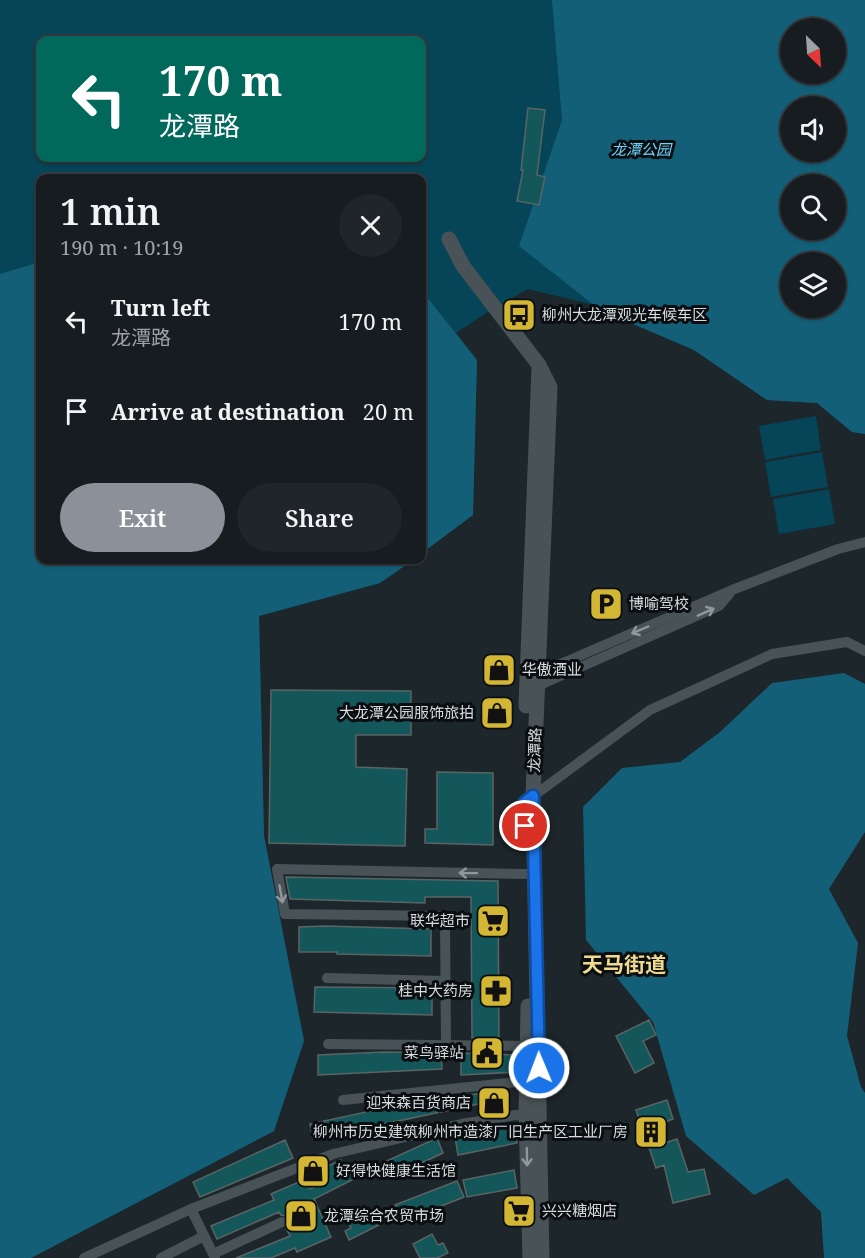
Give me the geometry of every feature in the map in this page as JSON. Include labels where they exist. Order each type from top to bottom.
[{"type":"street","name":"龙潭路","points":[[449,239],[463,266],[539,365],[550,387],[534,640],[526,874],[528,1046],[526,1116],[530,1258]]},
{"type":"street","points":[[532,682],[719,606],[732,590],[838,549],[865,542]]},
{"type":"street","points":[[529,800],[650,710],[772,654],[847,642],[865,651]]},
{"type":"street","name":"龙潭路","points":[[529,800],[542,1258]]},
{"type":"street","points":[[446,1045],[445,916],[285,914],[277,869],[526,874]]},
{"type":"street","points":[[327,978],[445,981]]},
{"type":"street","points":[[328,1044],[528,1046]]},
{"type":"street","points":[[343,1100],[527,1081]]},
{"type":"street","points":[[84,1258],[96,1256],[191,1209],[333,1154],[461,1124],[516,1115],[526,1116]]},
{"type":"street","points":[[191,1209],[214,1256],[282,1222]]},
{"type":"street","points":[[161,1258],[204,1236]]},
{"type":"green space","name":"龙潭公园","points":[[0,0],[865,0],[865,434],[852,432],[817,403],[767,400],[694,350],[600,310],[594,305],[528,289],[456,333],[477,360],[473,515],[426,550],[426,174],[36,174],[36,564],[407,564],[380,583],[259,616],[264,836],[304,1041],[274,1131],[31,1258],[0,1258]]},
{"type":"green space","points":[[552,0],[865,0],[865,434],[852,432],[817,403],[767,400],[694,350],[600,310],[519,246],[562,120]]},
{"type":"green space","points":[[36,263],[36,564],[407,564],[380,583],[259,616],[264,836],[304,1041],[274,1131],[31,1258],[0,1258],[0,274]]},
{"type":"green space","points":[[426,296],[477,360],[473,515],[426,550]]},
{"type":"green space","points":[[816,416],[821,450],[765,460],[759,426]]},
{"type":"green space","points":[[822,452],[828,487],[771,497],[765,462]]},
{"type":"green space","points":[[829,489],[835,524],[779,534],[773,499]]},
{"type":"green space","points":[[844,673],[865,684],[865,832],[829,889],[858,943],[847,1036],[861,1087],[865,1093],[865,1258],[824,1258],[821,1212],[787,1178],[754,1195],[686,1136],[653,1022],[586,940],[583,807],[622,768],[680,762],[720,732],[772,683]]},
{"type":"building","points":[[528,108],[545,110],[537,175],[545,177],[539,205],[517,201],[523,170],[521,170]]},
{"type":"building","points":[[271,690],[411,691],[411,735],[356,735],[356,767],[407,769],[405,846],[269,843]]},
{"type":"building","points":[[437,772],[493,773],[493,845],[425,843],[425,829],[437,829]]},
{"type":"building","points":[[286,877],[498,881],[499,1038],[472,1038],[471,897],[425,897],[425,903],[290,899]]},
{"type":"building","points":[[299,927],[431,929],[431,956],[299,952]]},
{"type":"building","points":[[315,987],[432,988],[432,1015],[314,1012]]},
{"type":"building","points":[[649,1020],[656,1035],[643,1041],[654,1063],[635,1073],[616,1036]]},
{"type":"building","points":[[384,1052],[441,1053],[442,1069],[318,1075],[318,1055]]},
{"type":"building","points":[[461,1053],[517,1055],[517,1072],[461,1075]]},
{"type":"building","points":[[506,1091],[509,1103],[489,1107],[488,1102],[313,1139],[310,1124],[427,1099]]},
{"type":"building","points":[[667,1100],[673,1119],[656,1125],[662,1144],[677,1139],[688,1172],[704,1169],[710,1194],[673,1203],[664,1165],[656,1168],[636,1110]]},
{"type":"building","points":[[514,1125],[517,1143],[458,1155],[455,1137]]},
{"type":"building","points":[[437,1138],[443,1153],[389,1178],[382,1163]]},
{"type":"building","points":[[285,1140],[293,1158],[200,1197],[193,1182]]},
{"type":"building","points":[[341,1160],[347,1171],[351,1168],[356,1178],[314,1199],[331,1237],[297,1252],[295,1248],[271,1258],[236,1258],[290,1236],[286,1228],[289,1219],[279,1212],[217,1239],[211,1226],[274,1200],[271,1194],[306,1179],[310,1189],[327,1181],[321,1169]]},
{"type":"building","points":[[514,1170],[517,1188],[467,1197],[463,1180]]},
{"type":"building","points":[[457,1181],[464,1197],[401,1222],[395,1205]]},
{"type":"building","points":[[364,1207],[370,1218],[374,1216],[379,1225],[349,1240],[345,1231],[351,1228],[345,1217]]},
{"type":"building","points":[[432,1234],[438,1245],[443,1243],[448,1253],[437,1258],[420,1258],[413,1244]]},
{"type":"place","name":"柳州大龙潭观光车候车区","points":[[519,315]]},
{"type":"place","name":"博喻驾校","points":[[606,604]]},
{"type":"place","name":"华傲酒业","points":[[499,670]]},
{"type":"place","name":"大龙潭公园服饰旅拍","points":[[497,713]]},
{"type":"place","name":"联华超市","points":[[493,921]]},
{"type":"place","name":"桂中大药房","points":[[496,991]]},
{"type":"place","name":"菜鸟驿站","points":[[487,1053]]},
{"type":"place","name":"迎来森百货商店","points":[[494,1103]]},
{"type":"place","name":"柳州市历史建筑柳州市造漆厂旧生产区工业厂房","points":[[651,1132]]},
{"type":"place","name":"好得快健康生活馆","points":[[313,1171]]},
{"type":"place","name":"兴兴糖烟店","points":[[519,1211]]},
{"type":"place","name":"龙潭综合农贸市场","points":[[301,1216]]},
{"type":"district","name":"天马街道","points":[[624,965]]},
{"type":"route","points":[[525,826],[524,803],[533,796],[539,1068]]}]
